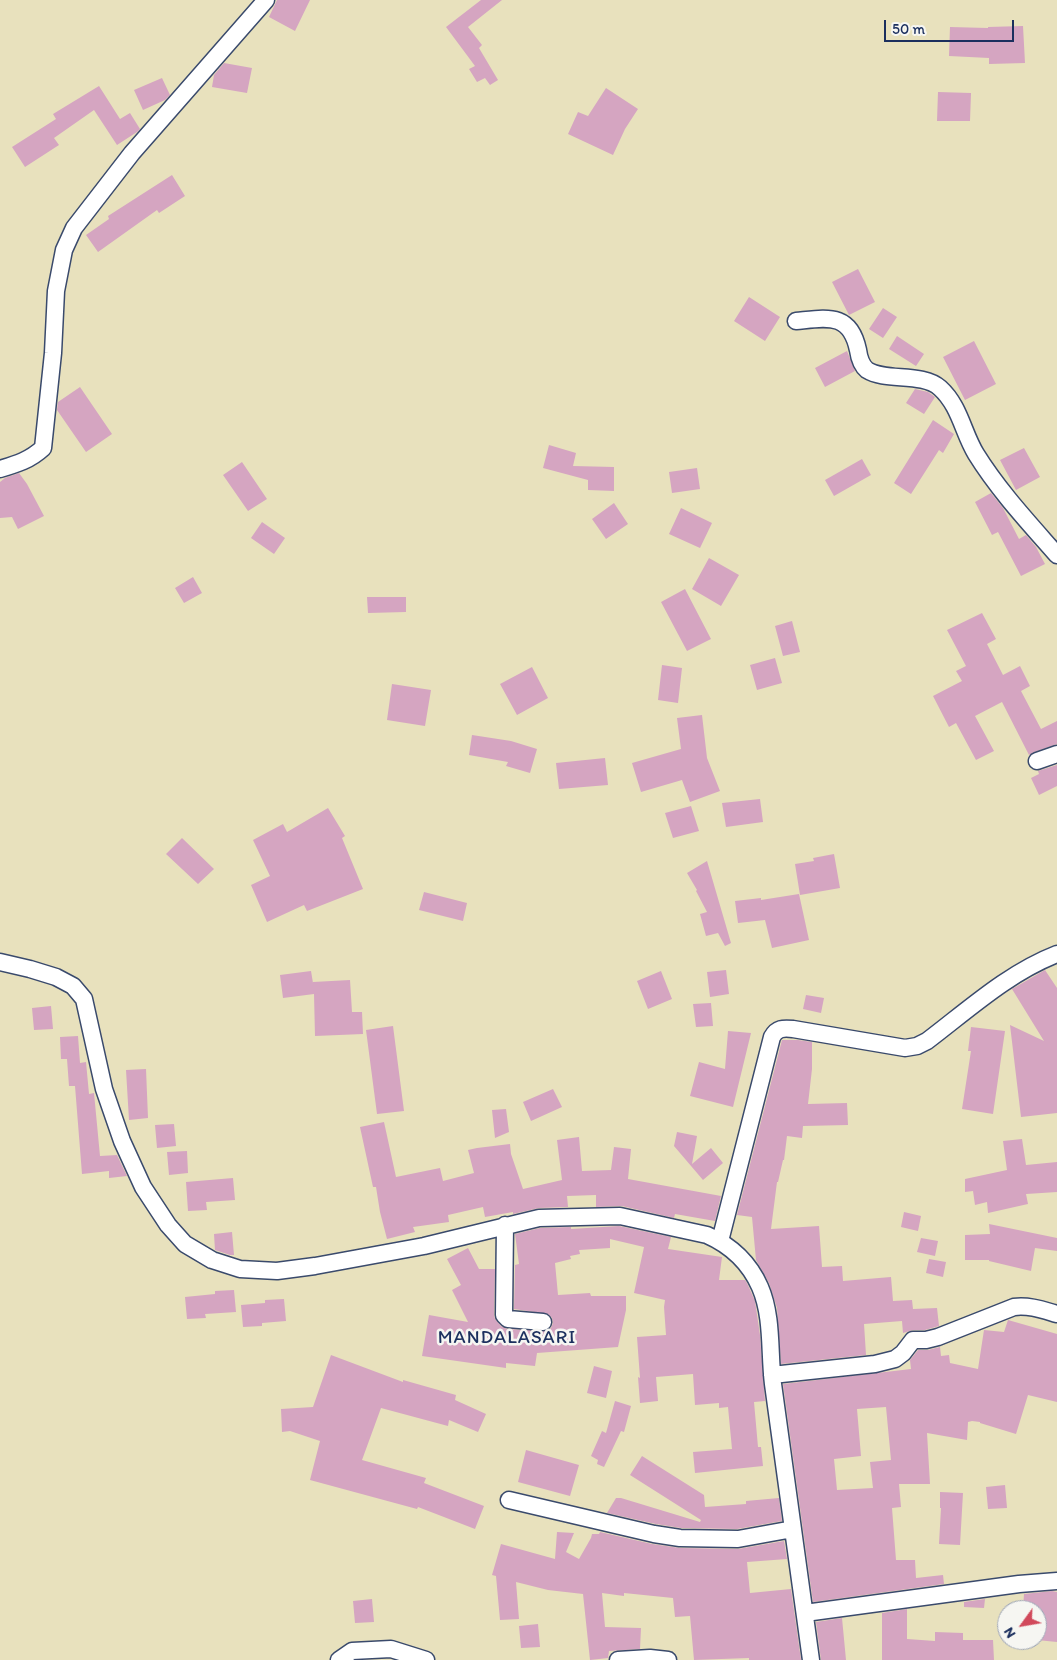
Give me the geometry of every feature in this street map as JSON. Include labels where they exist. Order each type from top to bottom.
[{"type":"street","points":[[0,469],[33,458],[43,448],[53,353],[56,291],[64,250],[74,228],[132,153],[266,0]]},
{"type":"street","points":[[796,321],[836,319],[848,326],[855,339],[859,360],[867,370],[879,374],[920,379],[939,387],[956,406],[975,453],[992,477],[1057,555]]},
{"type":"street","points":[[1037,761],[1057,754]]},
{"type":"street","points":[[720,1241],[774,1033],[783,1028],[793,1028],[905,1048],[917,1046],[927,1041],[1000,984],[1057,954]]},
{"type":"street","points":[[0,962],[56,977],[73,986],[84,999],[104,1089],[122,1141],[143,1187],[168,1225],[186,1244],[212,1260],[240,1269],[276,1271],[315,1266],[424,1246],[540,1218],[620,1216],[707,1235],[738,1253],[749,1267],[760,1287],[767,1308],[772,1375],[811,1660]]},
{"type":"street","points":[[504,1226],[504,1315],[508,1320],[543,1322]]},
{"type":"street","points":[[772,1375],[875,1364],[895,1359],[903,1353],[913,1340],[926,1340],[938,1337],[1014,1307],[1023,1306],[1057,1314]]},
{"type":"street","points":[[509,1500],[654,1534],[680,1538],[738,1539],[793,1529]]},
{"type":"street","points":[[805,1613],[1019,1584],[1057,1581]]},
{"type":"street","points":[[339,1660],[352,1652],[391,1649],[426,1660]]},
{"type":"street","points":[[618,1660],[650,1658],[668,1660]]},
{"type":"building","points":[[277,0],[310,0],[295,31],[269,17]]},
{"type":"building","points":[[481,0],[502,0],[468,27],[482,45],[479,48],[498,80],[490,85],[485,78],[477,82],[469,69],[475,66],[446,27]]},
{"type":"building","points":[[1023,26],[1025,63],[989,64],[989,58],[949,56],[950,27],[988,28]]},
{"type":"building","points":[[224,63],[252,68],[247,93],[212,87],[214,75]]},
{"type":"building","points":[[162,78],[170,95],[165,100],[143,110],[134,90]]},
{"type":"building","points":[[99,86],[120,119],[130,113],[140,129],[117,145],[94,110],[54,138],[59,145],[25,167],[12,147],[56,119],[53,114]]},
{"type":"building","points":[[606,88],[638,109],[625,129],[613,155],[568,134],[578,112],[588,116]]},
{"type":"building","points":[[938,92],[971,93],[970,121],[937,121]]},
{"type":"building","points":[[172,175],[185,196],[159,213],[157,210],[98,252],[86,235],[109,219],[108,216]]},
{"type":"building","points":[[858,269],[875,302],[849,315],[832,282]]},
{"type":"building","points":[[749,297],[780,317],[765,341],[734,321]]},
{"type":"building","points":[[883,308],[897,317],[883,338],[869,329]]},
{"type":"building","points":[[897,336],[924,354],[916,366],[889,349]]},
{"type":"building","points":[[974,341],[996,384],[965,400],[943,357]]},
{"type":"building","points":[[847,351],[855,371],[825,387],[815,368]]},
{"type":"building","points":[[80,387],[112,434],[86,452],[57,410],[58,402]]},
{"type":"building","points":[[915,389],[928,392],[935,397],[924,414],[906,403]]},
{"type":"building","points":[[933,420],[954,434],[943,453],[939,450],[911,494],[894,483]]},
{"type":"building","points":[[549,445],[576,453],[573,466],[614,467],[614,491],[588,490],[588,480],[543,468]]},
{"type":"building","points":[[1024,448],[1040,477],[1016,490],[1000,460]]},
{"type":"building","points":[[862,459],[871,475],[834,496],[825,480]]},
{"type":"building","points":[[242,462],[267,499],[248,511],[223,475]]},
{"type":"building","points":[[697,468],[700,489],[672,493],[669,472]]},
{"type":"building","points":[[19,473],[44,516],[18,529],[12,517],[0,518],[0,482]]},
{"type":"building","points":[[991,493],[1003,508],[1019,539],[1026,535],[1036,547],[1045,564],[1021,576],[998,532],[992,535],[975,502]]},
{"type":"building","points":[[614,503],[628,524],[606,539],[592,519]]},
{"type":"building","points":[[681,508],[712,523],[700,548],[669,534]]},
{"type":"building","points":[[262,522],[285,538],[274,554],[251,538]]},
{"type":"building","points":[[709,558],[739,575],[721,606],[692,589]]},
{"type":"building","points":[[193,577],[202,593],[184,603],[175,588]]},
{"type":"building","points":[[685,589],[711,639],[687,651],[661,602]]},
{"type":"building","points":[[367,597],[406,597],[406,612],[368,613]]},
{"type":"building","points":[[982,613],[996,639],[987,644],[1003,675],[1020,666],[1030,686],[1021,691],[1041,729],[1057,721],[1057,744],[1029,755],[1002,702],[975,716],[994,751],[976,760],[956,723],[949,727],[933,696],[962,681],[956,671],[966,666],[947,630]]},
{"type":"building","points":[[792,621],[800,652],[783,656],[775,626]]},
{"type":"building","points":[[775,658],[782,683],[757,690],[750,665]]},
{"type":"building","points":[[662,665],[682,668],[678,703],[658,700]]},
{"type":"building","points":[[532,667],[548,698],[517,715],[500,684]]},
{"type":"building","points":[[392,684],[431,690],[425,726],[387,720]]},
{"type":"building","points":[[702,715],[707,758],[720,791],[690,802],[682,780],[641,792],[632,763],[681,749],[677,718]]},
{"type":"building","points":[[472,735],[511,741],[537,749],[530,773],[506,766],[508,762],[469,755]]},
{"type":"building","points":[[605,758],[608,785],[559,789],[556,763]]},
{"type":"building","points":[[1057,765],[1057,786],[1039,795],[1031,778],[1039,774],[1038,771]]},
{"type":"building","points":[[760,799],[763,822],[726,827],[722,803]]},
{"type":"building","points":[[691,806],[699,831],[673,838],[665,813]]},
{"type":"building","points":[[328,808],[345,836],[342,838],[363,889],[307,911],[304,905],[267,922],[251,885],[270,876],[253,840],[283,824],[287,832]]},
{"type":"building","points":[[182,838],[214,869],[198,884],[166,854]]},
{"type":"building","points":[[834,854],[840,888],[800,895],[795,864],[814,861],[813,858]]},
{"type":"building","points":[[707,861],[731,943],[725,946],[718,933],[706,936],[700,914],[707,912],[687,873]]},
{"type":"building","points":[[424,892],[467,903],[463,921],[419,910]]},
{"type":"building","points":[[799,894],[809,940],[772,948],[765,920],[738,923],[735,901],[761,898],[761,900]]},
{"type":"building","points":[[726,970],[729,994],[710,997],[707,972]]},
{"type":"building","points":[[1045,970],[1057,988],[1057,1113],[1021,1117],[1010,1025],[1044,1041],[1012,989]]},
{"type":"building","points":[[311,971],[313,983],[350,980],[352,1012],[362,1012],[363,1034],[315,1036],[314,994],[283,998],[280,975]]},
{"type":"building","points":[[661,971],[672,999],[648,1009],[637,981]]},
{"type":"building","points":[[806,995],[824,998],[821,1013],[803,1009]]},
{"type":"building","points":[[711,1003],[713,1026],[696,1027],[693,1004]]},
{"type":"building","points":[[51,1006],[53,1029],[34,1030],[32,1008]]},
{"type":"building","points":[[393,1026],[404,1111],[377,1114],[366,1030]]},
{"type":"building","points":[[971,1027],[1005,1031],[993,1114],[962,1109],[971,1051],[968,1051]]},
{"type":"building","points":[[728,1031],[751,1033],[733,1107],[690,1096],[699,1062],[725,1069]]},
{"type":"building","points":[[78,1036],[80,1063],[86,1062],[89,1094],[94,1093],[100,1156],[117,1155],[127,1176],[109,1178],[109,1171],[82,1174],[75,1086],[69,1086],[67,1059],[61,1059],[60,1037]]},
{"type":"building","points":[[782,1040],[812,1042],[812,1069],[808,1104],[847,1103],[848,1125],[803,1126],[802,1138],[787,1136],[784,1160],[777,1182],[771,1229],[819,1226],[822,1267],[842,1266],[843,1281],[891,1277],[893,1301],[912,1300],[913,1309],[937,1308],[939,1326],[903,1333],[902,1321],[864,1324],[866,1355],[781,1364],[777,1308],[769,1283],[756,1260],[752,1217],[737,1215]]},
{"type":"building","points":[[146,1069],[148,1118],[129,1120],[126,1070]]},
{"type":"building","points":[[553,1089],[562,1107],[531,1121],[523,1102]]},
{"type":"building","points":[[506,1109],[509,1132],[495,1138],[492,1110]]},
{"type":"building","points":[[384,1122],[396,1177],[440,1168],[443,1181],[474,1173],[468,1150],[510,1144],[511,1154],[523,1189],[562,1180],[557,1140],[579,1137],[582,1171],[611,1170],[614,1147],[631,1149],[628,1179],[721,1196],[715,1221],[675,1214],[674,1218],[622,1206],[596,1207],[596,1195],[567,1196],[568,1207],[539,1208],[513,1214],[513,1212],[485,1217],[483,1207],[448,1215],[449,1222],[413,1227],[415,1232],[387,1239],[360,1127]]},
{"type":"building","points":[[174,1124],[176,1146],[157,1148],[155,1125]]},
{"type":"building","points":[[677,1132],[697,1136],[692,1164],[711,1148],[723,1163],[703,1180],[674,1146]]},
{"type":"building","points":[[1022,1139],[1026,1165],[1057,1162],[1057,1192],[1026,1194],[1028,1204],[988,1213],[987,1202],[975,1205],[973,1191],[965,1192],[965,1179],[1007,1170],[1003,1141]]},
{"type":"building","points":[[187,1151],[188,1173],[169,1175],[167,1152]]},
{"type":"building","points":[[233,1178],[235,1200],[206,1202],[207,1210],[188,1211],[186,1182]]},
{"type":"building","points":[[904,1212],[921,1216],[918,1231],[901,1227]]},
{"type":"building","points":[[989,1224],[1057,1238],[1057,1251],[1035,1248],[1031,1271],[989,1260],[965,1260],[965,1235],[990,1234]]},
{"type":"building","points":[[619,1226],[671,1237],[668,1249],[722,1257],[719,1280],[745,1280],[747,1283],[755,1301],[760,1335],[765,1401],[754,1402],[758,1447],[761,1447],[763,1466],[695,1473],[693,1452],[732,1449],[728,1407],[719,1408],[719,1403],[695,1405],[693,1374],[656,1377],[658,1401],[640,1403],[637,1337],[666,1335],[665,1300],[634,1293],[644,1247],[610,1239],[610,1248],[579,1250],[580,1254],[570,1256],[571,1259],[555,1263],[558,1295],[590,1293],[591,1296],[626,1296],[626,1310],[618,1347],[537,1353],[535,1366],[506,1363],[506,1368],[422,1356],[429,1315],[468,1322],[452,1290],[461,1285],[447,1259],[468,1248],[479,1269],[495,1269],[494,1315],[501,1326],[507,1329],[547,1331],[553,1323],[552,1318],[548,1314],[514,1309],[515,1265],[519,1264],[515,1234],[540,1228],[571,1227],[571,1229]]},
{"type":"building","points":[[232,1232],[234,1255],[215,1250],[214,1234]]},
{"type":"building","points":[[921,1238],[938,1241],[935,1256],[917,1252]]},
{"type":"building","points":[[929,1259],[946,1262],[943,1277],[926,1273]]},
{"type":"building","points":[[234,1290],[236,1312],[205,1314],[206,1318],[187,1319],[185,1297],[215,1294],[215,1291]]},
{"type":"building","points":[[284,1299],[286,1321],[262,1323],[262,1326],[243,1327],[241,1305],[265,1303],[265,1300]]},
{"type":"building","points":[[1008,1320],[1057,1334],[1057,1402],[1028,1395],[1016,1434],[972,1421],[968,1422],[967,1440],[927,1433],[930,1484],[899,1484],[901,1507],[892,1508],[896,1560],[915,1560],[916,1578],[943,1575],[944,1584],[813,1602],[783,1384],[911,1369],[910,1360],[918,1350],[940,1347],[941,1356],[949,1355],[950,1363],[978,1369],[984,1330],[1004,1332]],"holes":[[[886,1407],[891,1460],[870,1462],[873,1488],[837,1490],[834,1459],[861,1456],[857,1409]]]},
{"type":"building","points":[[331,1355],[403,1382],[403,1380],[456,1395],[455,1400],[486,1414],[478,1432],[449,1420],[448,1426],[381,1408],[362,1460],[426,1478],[424,1483],[484,1506],[475,1529],[418,1507],[417,1509],[310,1480],[320,1441],[290,1431],[282,1432],[281,1409],[313,1407]]},
{"type":"building","points":[[594,1366],[612,1371],[606,1398],[587,1393]]},
{"type":"building","points":[[615,1401],[631,1406],[624,1432],[621,1431],[604,1467],[597,1464],[598,1460],[591,1456],[602,1431],[606,1433]]},
{"type":"building","points":[[526,1450],[579,1465],[570,1496],[518,1482]]},
{"type":"building","points":[[642,1456],[704,1495],[705,1507],[746,1504],[746,1501],[779,1498],[782,1521],[737,1529],[681,1528],[607,1513],[616,1498],[621,1498],[700,1522],[701,1520],[630,1475]]},
{"type":"building","points":[[1005,1485],[1007,1508],[988,1509],[986,1487]]},
{"type":"building","points":[[940,1492],[963,1493],[960,1545],[939,1544]]},
{"type":"building","points":[[557,1532],[574,1533],[566,1552],[579,1559],[592,1534],[599,1534],[600,1532],[652,1544],[680,1548],[738,1549],[784,1541],[787,1559],[747,1562],[750,1593],[791,1589],[801,1660],[749,1660],[749,1658],[694,1660],[690,1616],[675,1617],[673,1598],[624,1593],[624,1596],[602,1593],[605,1627],[641,1628],[640,1649],[609,1651],[608,1658],[590,1660],[583,1594],[548,1590],[516,1582],[519,1619],[500,1620],[496,1576],[492,1575],[501,1544],[555,1559]]},
{"type":"building","points":[[1057,1592],[1057,1642],[1047,1641],[1047,1600],[1024,1600],[1024,1594]]},
{"type":"building","points":[[372,1599],[374,1622],[355,1623],[353,1601]]},
{"type":"building","points":[[985,1599],[984,1608],[964,1607],[964,1602]]},
{"type":"building","points":[[907,1609],[907,1639],[935,1641],[935,1632],[963,1633],[963,1640],[993,1640],[994,1660],[882,1660],[882,1613]]},
{"type":"building","points":[[842,1618],[846,1660],[821,1660],[816,1622]]},
{"type":"building","points":[[538,1624],[540,1647],[521,1648],[519,1626]]},
{"type":"district","name":"MANDALASARI","points":[[507,1338]]}]
